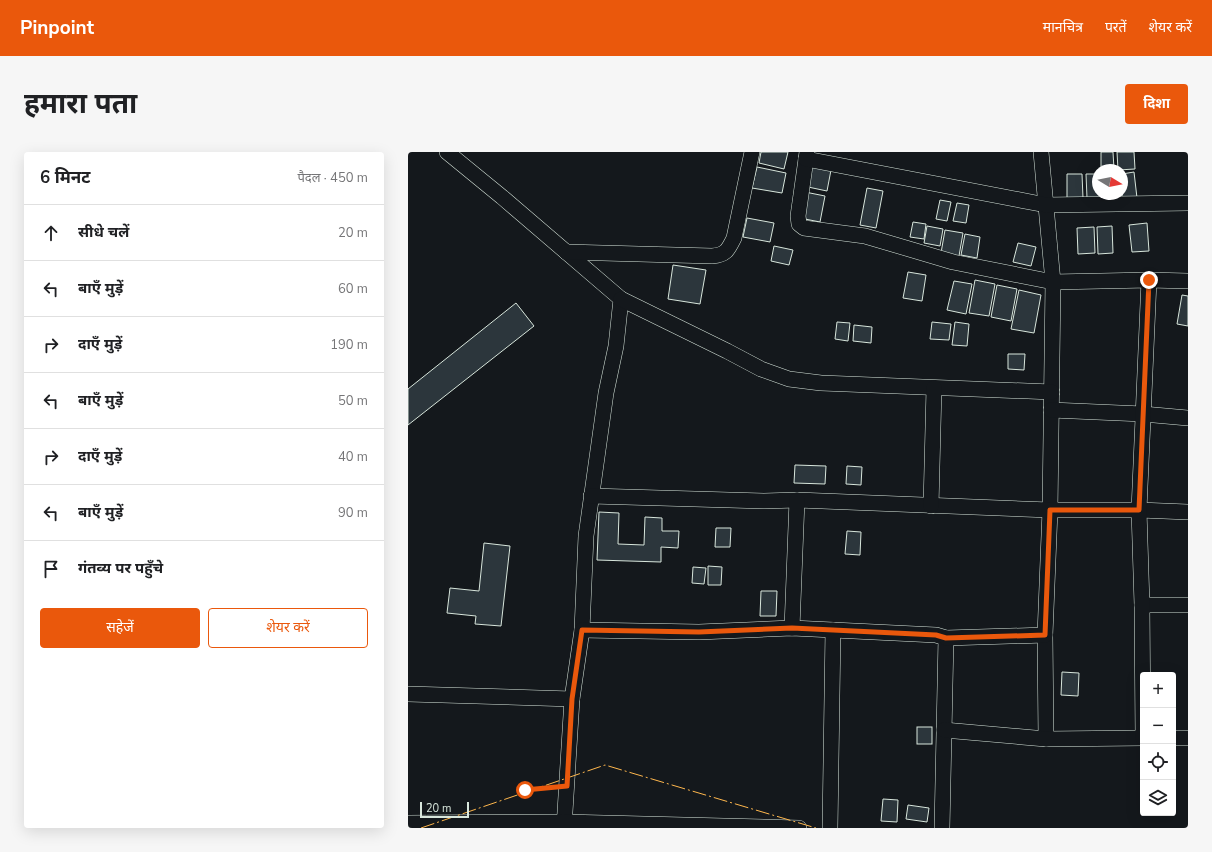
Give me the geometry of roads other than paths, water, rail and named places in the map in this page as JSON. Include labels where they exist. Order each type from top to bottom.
[{"type":"street","points":[[446,152],[502,196],[621,299],[727,351],[761,370],[789,378],[821,383],[1052,392]]},
{"type":"street","points":[[566,252],[722,255],[729,248],[734,238],[752,152]]},
{"type":"street","points":[[1042,152],[1054,282],[1050,510],[1045,635],[1046,739]]},
{"type":"street","points":[[1188,203],[1046,205],[807,156],[798,216],[799,224],[804,228],[865,236],[952,262],[1054,282],[1149,280],[1188,281]]},
{"type":"street","points":[[1143,708],[1139,510],[1149,280]]},
{"type":"street","points":[[564,825],[572,699],[582,630],[584,559],[591,496],[606,393],[616,346],[621,299]]},
{"type":"street","points":[[931,506],[934,388]]},
{"type":"street","points":[[1051,410],[1143,414],[1188,418]]},
{"type":"street","points":[[591,496],[764,501],[797,500],[1050,510],[1139,510],[1188,512]]},
{"type":"street","points":[[792,628],[797,500]]},
{"type":"street","points":[[1142,605],[1188,604]]},
{"type":"street","points":[[582,630],[699,632],[792,628],[936,635],[946,638],[1045,635]]},
{"type":"street","points":[[830,828],[833,630]]},
{"type":"street","points":[[942,828],[946,638]]},
{"type":"street","points":[[408,694],[572,699]]},
{"type":"street","points":[[944,730],[1046,739],[1140,738]]},
{"type":"street","points":[[1176,738],[1188,738]]},
{"type":"street","points":[[408,823],[799,828]]}]
